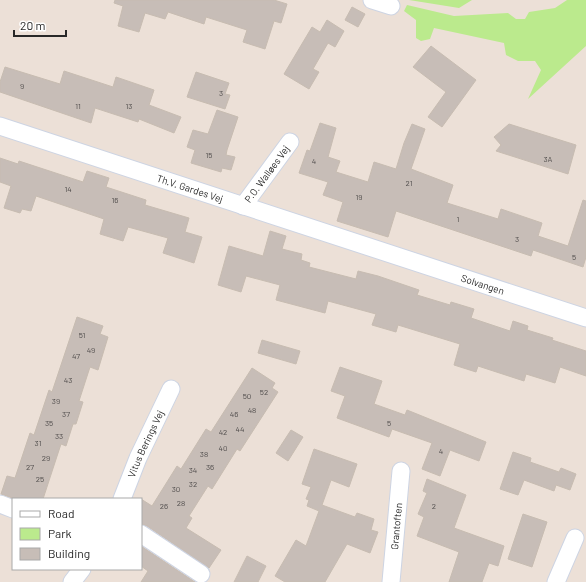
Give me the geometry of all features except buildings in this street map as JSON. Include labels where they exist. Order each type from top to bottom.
[{"type":"street","points":[[372,0],[391,6]]},
{"type":"street","name":"Th.V. Gardes Vej","points":[[0,126],[380,251]]},
{"type":"street","name":"P.O. Walløes Vej","points":[[243,206],[290,142]]},
{"type":"street","name":"Solvangen","points":[[380,251],[586,318]]},
{"type":"street","name":"Vitus Berings Vej","points":[[122,498],[138,458],[171,389]]},
{"type":"street","name":"Grantoften","points":[[391,582],[401,471]]},
{"type":"street","points":[[0,504],[12,509]]},
{"type":"street","points":[[142,535],[201,574]]},
{"type":"street","points":[[556,582],[575,538]]},
{"type":"street","points":[[72,582],[81,570]]},
{"type":"green space","points":[[409,0],[472,0],[459,8]]},
{"type":"green space","points":[[567,0],[586,0],[586,46],[528,99],[541,70],[535,61],[518,61],[506,55],[504,43],[434,28],[430,39],[421,41],[416,38],[416,20],[404,11],[407,5],[454,16],[508,13],[516,19],[525,19],[529,12],[555,8]]}]
